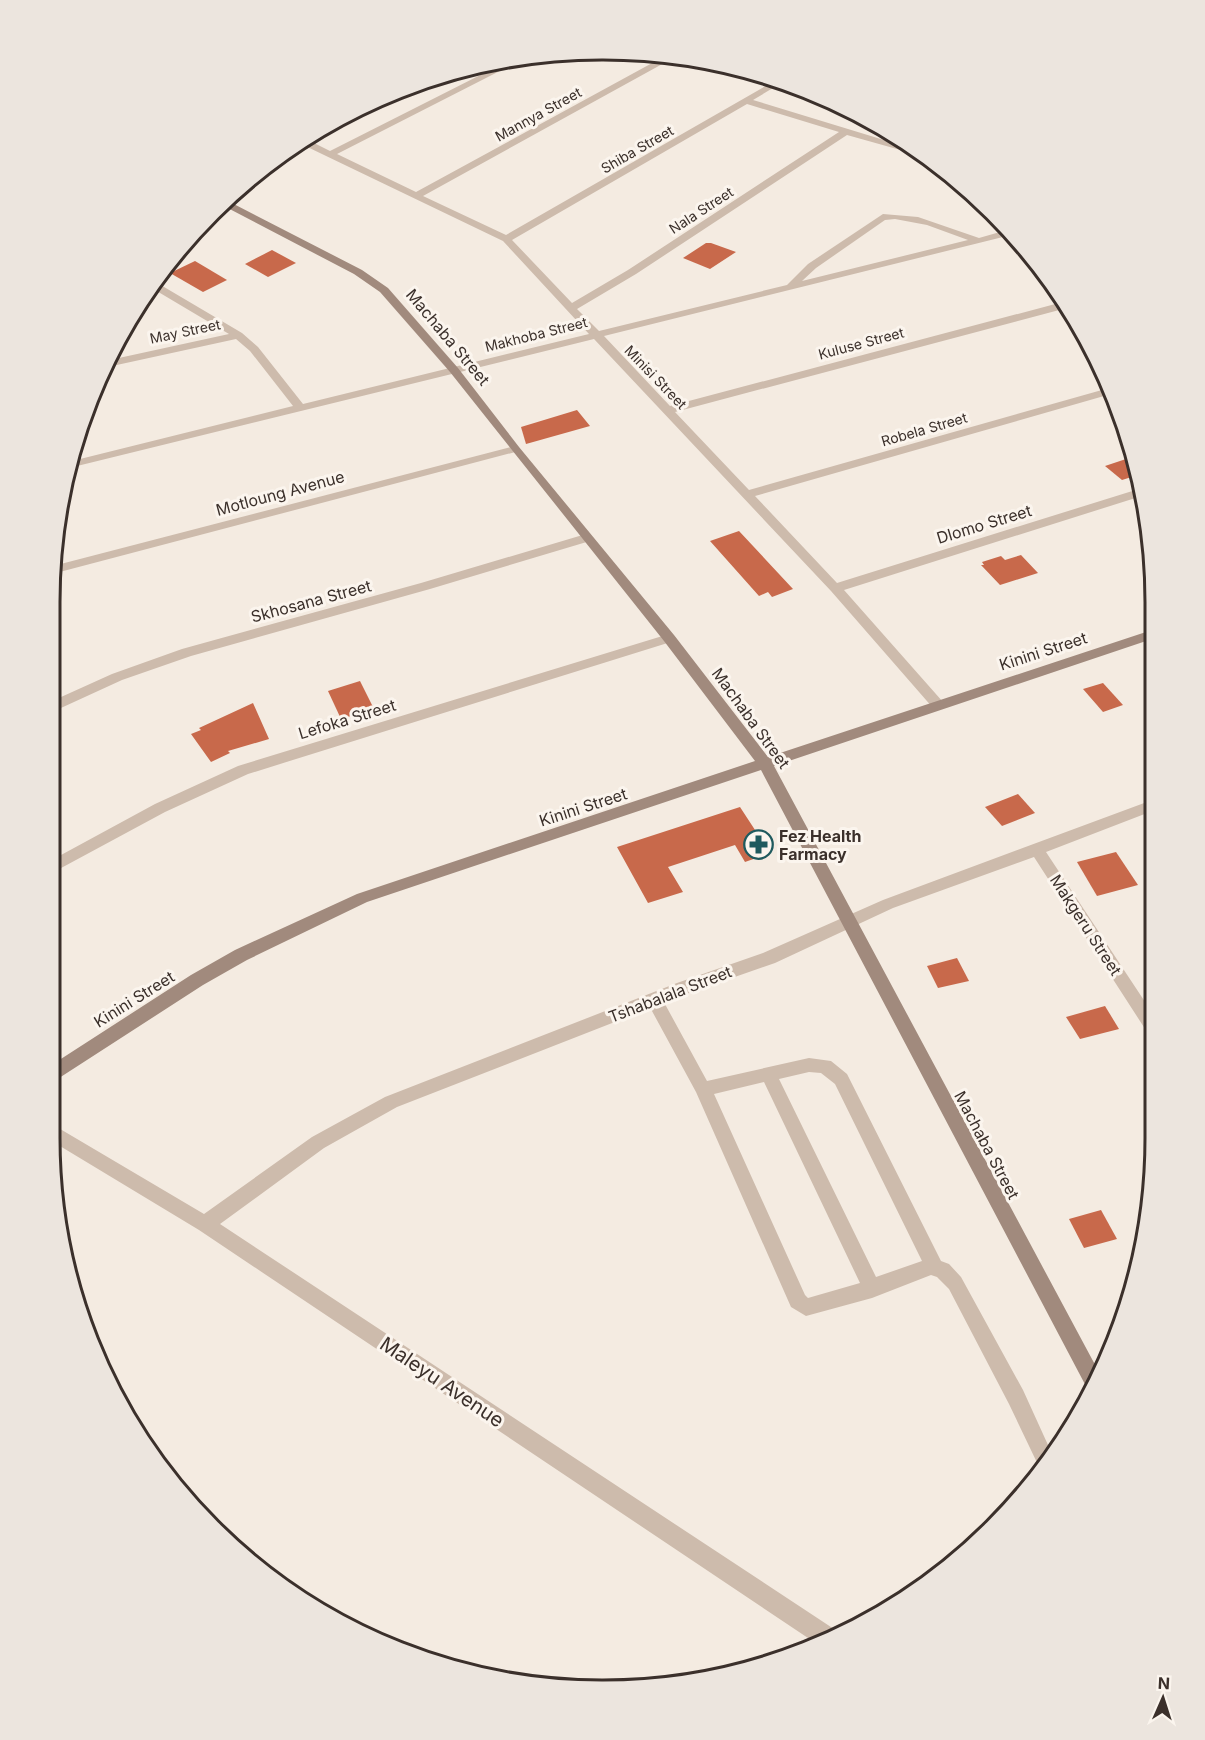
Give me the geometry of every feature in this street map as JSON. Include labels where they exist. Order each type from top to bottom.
[{"type":"street","name":"Mannya Street","points":[[417,195],[658,63]]},
{"type":"street","points":[[331,154],[497,70]]},
{"type":"street","name":"Shiba Street","points":[[506,239],[770,87]]},
{"type":"street","points":[[746,101],[899,148]]},
{"type":"street","name":"Nala Street","points":[[571,308],[632,272],[845,132]]},
{"type":"street","name":"Minisi Street","points":[[311,145],[506,239],[835,588],[938,705]]},
{"type":"street","name":"Machaba Street","points":[[232,207],[374,282],[413,321],[669,638],[766,765],[1090,1374]]},
{"type":"street","points":[[789,288],[812,266],[883,217],[896,215],[911,218],[976,240]]},
{"type":"street","name":"Makhoba Street","points":[[78,463],[1001,235]]},
{"type":"street","points":[[160,289],[238,335],[254,349],[301,409]]},
{"type":"street","name":"Kuluse Street","points":[[668,410],[1058,307]]},
{"type":"street","name":"May Street","points":[[116,362],[238,335]]},
{"type":"street","name":"Robela Street","points":[[745,495],[1103,394]]},
{"type":"street","name":"Motloung Avenue","points":[[61,568],[515,449]]},
{"type":"street","name":"Dlomo Street","points":[[835,588],[1134,494]]},
{"type":"street","name":"Skhosana Street","points":[[60,703],[115,676],[178,654],[421,588],[586,538]]},
{"type":"street","name":"Kinini Street","points":[[60,1070],[241,955],[362,898],[766,765],[1145,636]]},
{"type":"street","name":"Lefoka Street","points":[[60,863],[160,808],[243,770],[669,638]]},
{"type":"street","name":"Tshabalala Street","points":[[205,1224],[261,1181],[354,1119],[391,1102],[769,958],[888,904],[1145,808]]},
{"type":"street","name":"Makgeru Street","points":[[1037,850],[1145,1015]]},
{"type":"street","points":[[654,1000],[703,1089],[798,1301],[806,1307],[826,1304],[934,1266]]},
{"type":"street","points":[[703,1089],[817,1066],[825,1066],[841,1079],[934,1266],[943,1270],[955,1283],[1016,1397],[1043,1455]]},
{"type":"street","points":[[769,1075],[872,1289]]},
{"type":"street","name":"Maleyu Avenue","points":[[60,1137],[205,1224],[820,1634]]},
{"type":"building","points":[[706,243],[736,252],[710,269],[683,258]]},
{"type":"building","points":[[272,250],[296,263],[268,277],[245,264]]},
{"type":"building","points":[[195,261],[227,280],[203,292],[172,272]]},
{"type":"building","points":[[577,410],[590,426],[526,444],[521,427]]},
{"type":"building","points":[[1126,459],[1131,477],[1122,480],[1105,466]]},
{"type":"building","points":[[739,531],[793,589],[772,597],[768,592],[759,596],[710,541]]},
{"type":"building","points":[[1021,555],[1038,573],[1000,585],[981,565],[984,565],[982,562],[1001,556],[1005,560]]},
{"type":"building","points":[[360,681],[374,709],[341,719],[328,691]]},
{"type":"building","points":[[1103,683],[1123,705],[1103,712],[1083,689]]},
{"type":"building","points":[[253,703],[269,739],[228,751],[230,753],[211,762],[191,734]]},
{"type":"building","points":[[1018,794],[1035,813],[1002,826],[985,807]]},
{"type":"building","points":[[740,807],[770,853],[745,862],[735,845],[668,867],[683,892],[648,903],[617,847]]},
{"type":"building","points":[[1116,852],[1138,885],[1097,896],[1077,862]]},
{"type":"building","points":[[957,958],[969,981],[938,988],[927,966]]},
{"type":"building","points":[[1105,1006],[1119,1029],[1080,1039],[1066,1017]]},
{"type":"building","points":[[1101,1210],[1117,1239],[1084,1248],[1069,1219]]},
{"type":"place","name":"Fez Health Farmacy","points":[[758,845]]}]
